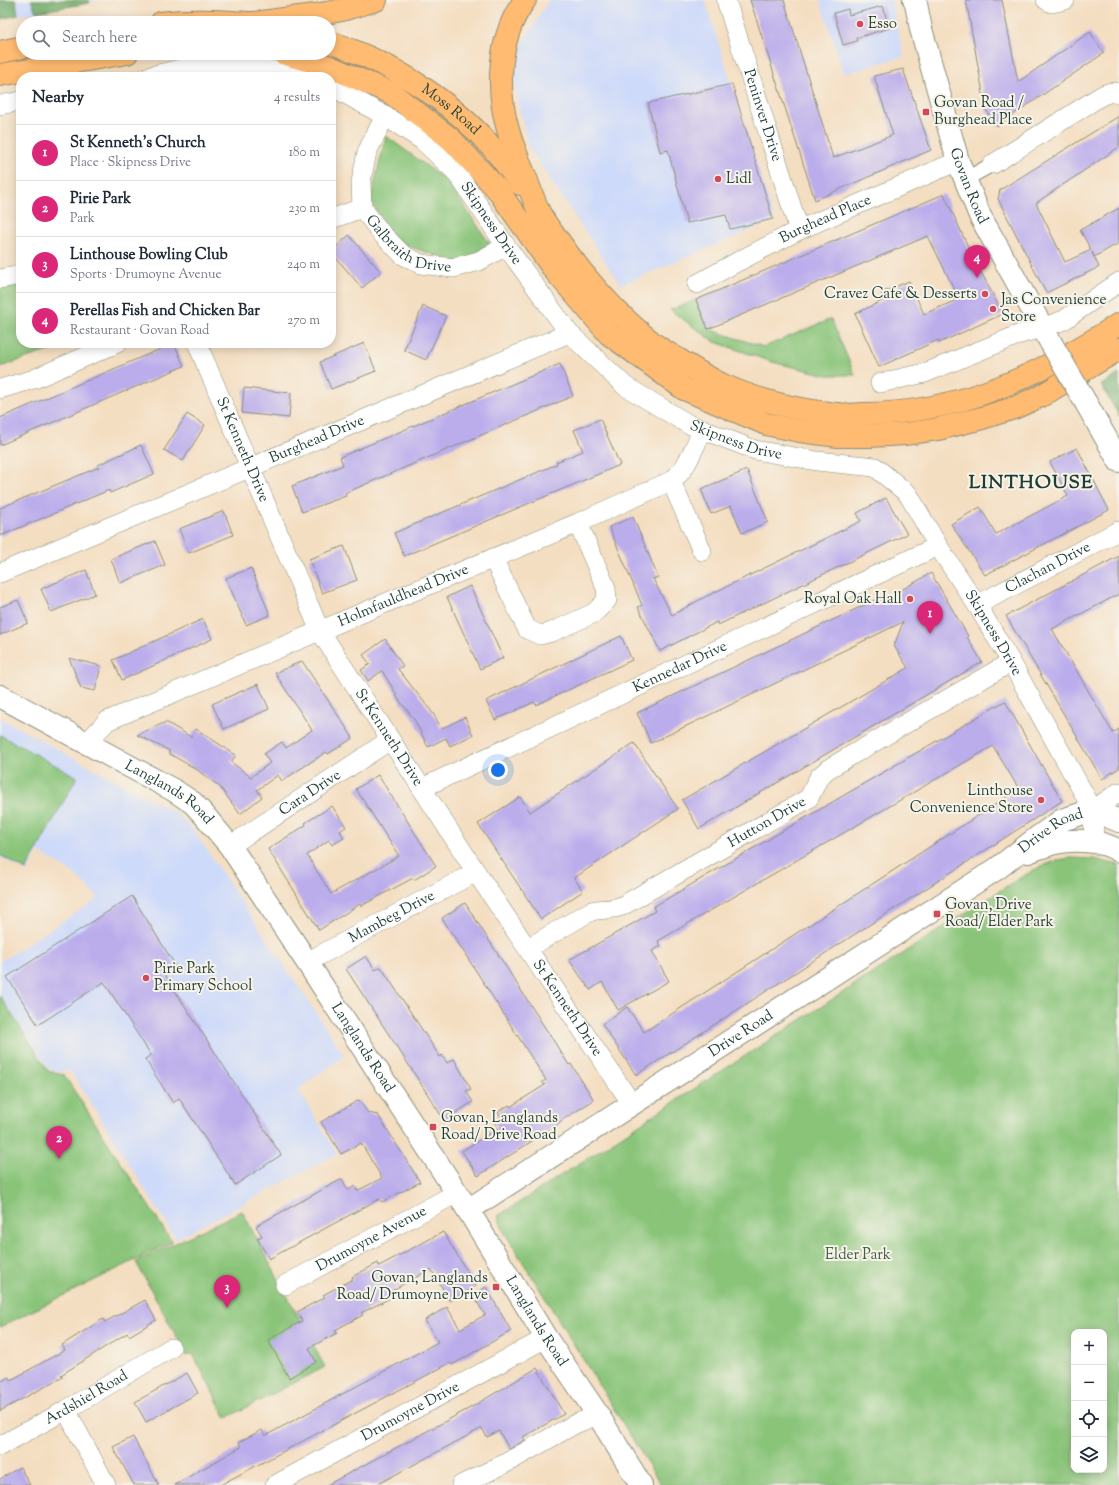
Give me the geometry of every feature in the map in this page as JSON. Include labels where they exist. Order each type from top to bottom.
[{"type":"main road","points":[[307,16],[342,10],[376,0]]},
{"type":"main road","points":[[525,0],[508,31],[503,55],[502,99],[508,129],[518,160],[541,216],[575,264],[603,298],[654,344],[690,367],[723,385],[801,410],[838,414],[885,414],[928,409],[971,398],[998,389],[1082,348],[1119,324]]},
{"type":"main road","name":"Moss Road","points":[[336,44],[356,51],[389,67],[451,108],[478,133],[505,164],[519,182],[541,216]]},
{"type":"main road","points":[[0,52],[16,49]]},
{"type":"main road","points":[[17,72],[87,60]]},
{"type":"main road","name":"Moss Road","points":[[307,60],[328,66],[392,93],[451,139],[497,190],[555,271],[608,334],[684,389],[766,424],[800,431],[838,436],[906,434],[938,430],[1014,408],[1040,396],[1119,349]]},
{"type":"main road","points":[[0,75],[16,72]]},
{"type":"street","name":"Peninver Drive","points":[[726,0],[799,230]]},
{"type":"street","points":[[1046,0],[1052,3],[1065,0]]},
{"type":"street","name":"Govan Road","points":[[916,1],[921,29],[962,170],[980,216],[1119,461]]},
{"type":"street","points":[[171,72],[199,66],[242,66],[281,72]]},
{"type":"street","name":"Skipness Drive","points":[[336,90],[385,116],[422,140],[456,172],[506,246],[569,333],[625,386],[688,424],[755,450],[817,462],[875,467],[908,494],[938,546],[977,605],[1011,662],[1093,810]]},
{"type":"street","points":[[962,170],[992,164],[1108,92],[1119,93]]},
{"type":"street","points":[[0,105],[16,102]]},
{"type":"street","name":"Galbraith Drive","points":[[385,116],[367,152],[361,182],[362,208],[382,234],[404,255],[421,264],[453,268],[479,261],[506,246]]},
{"type":"street","name":"Burghead Place","points":[[697,284],[799,230],[962,170]]},
{"type":"street","points":[[336,217],[362,208]]},
{"type":"street","points":[[0,279],[16,276]]},
{"type":"street","points":[[880,383],[925,373],[1024,333],[1047,336],[1064,320],[1119,282]]},
{"type":"street","name":"Burghead Drive","points":[[0,573],[569,333]]},
{"type":"street","points":[[0,390],[34,379],[105,348]]},
{"type":"street","name":"St Kenneth Drive","points":[[199,348],[320,631],[476,872],[632,1104]]},
{"type":"street","name":"Holmfauldhead Drive","points":[[86,744],[107,722],[578,523],[671,481],[678,477],[681,473],[703,429]]},
{"type":"street","points":[[671,481],[702,551]]},
{"type":"street","points":[[493,558],[527,629],[540,635],[552,632],[594,613],[607,600],[606,588],[578,523]]},
{"type":"street","name":"Clachan Drive","points":[[977,605],[1118,531]]},
{"type":"street","name":"Kennedar Drive","points":[[422,788],[938,546]]},
{"type":"street","name":"Hutton Drive","points":[[528,948],[591,911],[603,909],[614,910],[622,906],[809,798],[819,777],[828,769],[1011,662]]},
{"type":"street","name":"Langlands Road","points":[[0,696],[175,791],[193,803],[206,816],[230,846],[307,962],[462,1201],[546,1338],[598,1415],[641,1485]]},
{"type":"street","name":"Cara Drive","points":[[230,846],[390,740]]},
{"type":"street","name":"Drive Road","points":[[462,1201],[632,1104],[1013,857],[1038,836],[1062,820],[1093,810],[1119,792]]},
{"type":"street","name":"Drive Road","points":[[1093,810],[1119,820]]},
{"type":"street","name":"Drive Road","points":[[1093,810],[1094,842]]},
{"type":"street","name":"Drive Road","points":[[1013,857],[1055,843],[1085,841],[1094,842],[1119,850]]},
{"type":"street","name":"Mambeg Drive","points":[[307,962],[476,872]]},
{"type":"street","name":"Drumoyne Avenue","points":[[285,1285],[462,1201]]},
{"type":"street","name":"Drumoyne Drive","points":[[275,1485],[546,1338]]},
{"type":"street","name":"Ardshiel Road","points":[[0,1446],[66,1410],[171,1348]]},
{"type":"street","points":[[66,1410],[106,1485]]},
{"type":"street","points":[[461,1485],[506,1463],[575,1424],[598,1415]]},
{"type":"shaded area","points":[[0,0],[104,0],[16,16],[0,19]]},
{"type":"shaded area","points":[[549,0],[705,0],[774,218],[772,221],[621,285],[530,150],[519,107],[513,71],[523,43]]},
{"type":"shaded area","points":[[820,0],[891,0],[904,56],[844,74]]},
{"type":"shaded area","name":"Pirie Park Primary School","points":[[0,718],[177,814],[194,831],[345,1056],[298,1089],[337,1154],[176,1239],[70,1070],[60,1072],[53,1071],[47,1067],[0,995],[0,962],[99,898],[73,873],[38,852],[27,872],[0,857]]},
{"type":"green space","points":[[0,0],[16,0],[18,15],[0,19]]},
{"type":"green space","points":[[31,0],[89,0],[90,3],[36,12]]},
{"type":"green space","points":[[386,136],[447,181],[490,244],[460,264],[397,242],[370,201]]},
{"type":"green space","points":[[16,281],[16,348],[56,348],[0,367],[0,284]]},
{"type":"green space","points":[[696,300],[708,329],[764,347],[831,319],[855,375],[827,375],[772,362],[715,342],[670,310]]},
{"type":"green space","points":[[1119,374],[1119,416],[1101,385]]},
{"type":"green space","points":[[0,735],[77,777],[26,870],[0,855]]},
{"type":"green space","name":"Elder Park","points":[[1070,858],[1094,859],[1119,865],[1119,1485],[661,1485],[503,1230],[498,1216],[1018,879],[1056,861]]},
{"type":"green space","points":[[0,996],[48,1071],[64,1075],[172,1242],[0,1327]]},
{"type":"green space","points":[[242,1211],[325,1367],[226,1418],[193,1354],[187,1356],[136,1262]]},
{"type":"building","points":[[750,0],[784,0],[833,158],[893,135],[874,76],[903,69],[931,150],[815,200]]},
{"type":"building","points":[[966,0],[1002,0],[1018,82],[1090,32],[1104,53],[997,126],[986,110]]},
{"type":"building","points":[[883,6],[889,28],[856,38],[857,41],[843,45],[834,13],[848,9],[849,15]]},
{"type":"building","name":"Lidl","points":[[732,84],[773,219],[730,229],[726,215],[687,223],[668,150],[660,152],[648,103]]},
{"type":"building","points":[[1119,116],[1119,147],[1036,203],[1065,262],[1091,250],[1080,230],[1119,208],[1119,243],[1094,257],[1099,267],[1046,293],[998,199],[1000,190]]},
{"type":"building","points":[[944,194],[970,251],[1003,314],[939,343],[938,340],[879,367],[855,314],[884,300],[881,293],[909,281],[924,314],[959,299],[928,236],[708,329],[696,300]]},
{"type":"building","points":[[349,235],[381,272],[362,288],[336,258],[336,247]]},
{"type":"building","points":[[423,306],[446,316],[426,360],[404,350]]},
{"type":"building","points":[[364,343],[376,371],[331,389],[320,362]]},
{"type":"building","points":[[162,348],[176,348],[184,366],[0,445],[0,418]]},
{"type":"building","points":[[560,364],[573,396],[345,493],[346,496],[302,512],[292,486],[343,465],[340,457]]},
{"type":"building","points":[[244,388],[291,393],[289,418],[242,413]]},
{"type":"building","points":[[187,414],[205,425],[183,461],[164,450]]},
{"type":"building","points":[[600,419],[620,465],[404,556],[394,533],[557,464],[556,462],[583,451],[574,430]]},
{"type":"building","points":[[141,445],[154,474],[110,493],[109,490],[0,536],[0,508],[99,467],[98,465]]},
{"type":"building","points":[[1077,448],[1109,510],[985,575],[951,524],[980,507],[996,534],[1068,496],[1050,462]]},
{"type":"building","points":[[747,470],[768,522],[742,533],[731,506],[711,514],[701,489]]},
{"type":"building","points":[[886,498],[907,534],[718,625],[717,622],[660,651],[638,607],[642,605],[609,527],[633,517],[658,577],[653,579],[672,615],[705,597],[861,521],[857,513]]},
{"type":"building","points":[[224,511],[233,535],[189,553],[179,529]]},
{"type":"building","points":[[155,541],[165,565],[120,583],[111,559]]},
{"type":"building","points":[[344,546],[357,580],[322,593],[309,559]]},
{"type":"building","points":[[1119,556],[1119,594],[1052,629],[1113,733],[1119,729],[1119,768],[1102,779],[1006,616]]},
{"type":"building","points":[[251,568],[270,615],[246,625],[226,578]]},
{"type":"building","points":[[86,570],[95,594],[51,612],[41,589]]},
{"type":"building","points":[[931,573],[982,662],[699,829],[682,800],[908,668],[894,646],[903,622],[651,743],[637,713],[875,600],[877,604]]},
{"type":"building","points":[[470,586],[503,658],[480,669],[447,597]]},
{"type":"building","points":[[18,600],[28,623],[0,635],[0,607]]},
{"type":"building","points":[[203,619],[212,639],[122,680],[113,660]]},
{"type":"building","points":[[621,636],[632,660],[536,705],[534,702],[495,720],[486,701]]},
{"type":"building","points":[[385,639],[403,666],[398,669],[435,716],[441,729],[465,717],[473,735],[450,746],[446,738],[428,747],[414,719],[396,696],[397,695],[382,671],[368,681],[361,670],[370,664],[363,655]]},
{"type":"building","points":[[69,658],[101,666],[95,691],[81,688]]},
{"type":"building","points":[[302,661],[353,738],[328,754],[326,752],[282,781],[278,775],[257,790],[262,797],[240,814],[220,787],[196,769],[168,753],[170,751],[137,735],[166,722],[191,737],[196,729],[236,755],[231,762],[251,777],[270,763],[264,754],[282,742],[286,748],[312,730],[275,673]]},
{"type":"building","points":[[258,684],[269,709],[224,729],[212,704]]},
{"type":"building","points":[[1005,701],[1062,801],[636,1075],[602,1024],[627,1007],[644,1032],[1019,789],[993,746],[658,941],[661,946],[652,951],[669,981],[618,1010],[602,982],[590,990],[569,960],[655,911],[653,907]]},
{"type":"building","points":[[634,743],[678,809],[574,878],[583,891],[541,919],[478,824],[520,797],[530,812]]},
{"type":"building","points":[[378,775],[436,866],[414,880],[413,878],[361,906],[360,904],[319,930],[268,849],[306,825],[305,823],[332,806],[346,827],[340,831],[344,838],[332,845],[329,840],[307,855],[331,894],[399,856],[356,789]]},
{"type":"building","points":[[132,896],[175,965],[163,972],[281,1155],[235,1185],[179,1098],[173,1103],[145,1059],[151,1055],[104,982],[38,1025],[7,977]]},
{"type":"building","points":[[465,903],[569,1065],[571,1064],[594,1100],[478,1176],[462,1151],[498,1128],[495,1123],[502,1119],[498,1112],[509,1105],[510,1107],[545,1085],[542,1082],[546,1080],[442,918]]},
{"type":"building","points":[[366,956],[375,970],[381,967],[440,1057],[442,1055],[447,1063],[454,1059],[471,1089],[466,1091],[473,1102],[444,1120],[346,969]]},
{"type":"building","points":[[359,1100],[368,1113],[378,1115],[420,1182],[382,1202],[379,1199],[269,1259],[257,1238],[262,1236],[256,1226],[342,1179],[348,1190],[355,1186],[357,1191],[382,1178],[361,1143],[341,1154],[321,1122]]},
{"type":"building","points":[[443,1232],[476,1286],[450,1301],[431,1269],[389,1292],[392,1297],[361,1313],[363,1315],[335,1330],[337,1333],[309,1348],[316,1362],[289,1378],[268,1340],[302,1321],[297,1312],[325,1297],[323,1295],[353,1279],[352,1277],[378,1263],[379,1266]]},
{"type":"building","points":[[486,1287],[511,1331],[452,1365],[450,1363],[220,1485],[174,1485],[241,1447],[239,1442],[262,1430],[265,1436],[438,1342],[425,1320],[447,1307],[460,1329],[485,1315],[473,1295]]},
{"type":"building","points":[[145,1300],[156,1320],[129,1336],[127,1333],[61,1375],[63,1377],[0,1411],[0,1382],[9,1377],[11,1380],[65,1350],[62,1345],[103,1319],[105,1322]]},
{"type":"building","points":[[537,1368],[564,1414],[523,1437],[525,1440],[509,1449],[499,1431],[487,1437],[482,1428],[376,1485],[327,1485],[470,1408]]},
{"type":"building","points":[[187,1373],[198,1393],[146,1422],[135,1402]]},
{"type":"building","points":[[133,1437],[159,1485],[134,1485],[113,1447]]},
{"type":"building","points":[[20,1467],[30,1485],[0,1485],[0,1479]]},
{"type":"place","name":"Esso","points":[[860,24]]},
{"type":"place","name":"Govan Road / Burghead Place","points":[[926,112]]},
{"type":"place","name":"Lidl","points":[[718,179]]},
{"type":"place","name":"Perellas Fish and Chicken Bar","points":[[977,278]]},
{"type":"place","name":"Cravez Cafe & Desserts","points":[[985,294]]},
{"type":"place","name":"Jas Convenience Store","points":[[993,309]]},
{"type":"place","name":"Royal Oak Hall","points":[[910,599]]},
{"type":"place","name":"St Kenneth's Church","points":[[930,634]]},
{"type":"place","name":"Linthouse Convenience Store","points":[[1041,800]]},
{"type":"place","name":"Govan, Drive Road/ Elder Park","points":[[937,914]]},
{"type":"place","name":"Pirie Park Primary School","points":[[146,978]]},
{"type":"place","name":"Govan, Langlands Road/ Drive Road","points":[[433,1127]]},
{"type":"place","name":"Pirie Park","points":[[59,1159]]},
{"type":"place","name":"Govan, Langlands Road/ Drumoyne Drive","points":[[496,1287]]},
{"type":"place","name":"Linthouse Bowling Club","points":[[227,1308]]},
{"type":"district","name":"LINTHOUSE","points":[[1031,483]]}]
